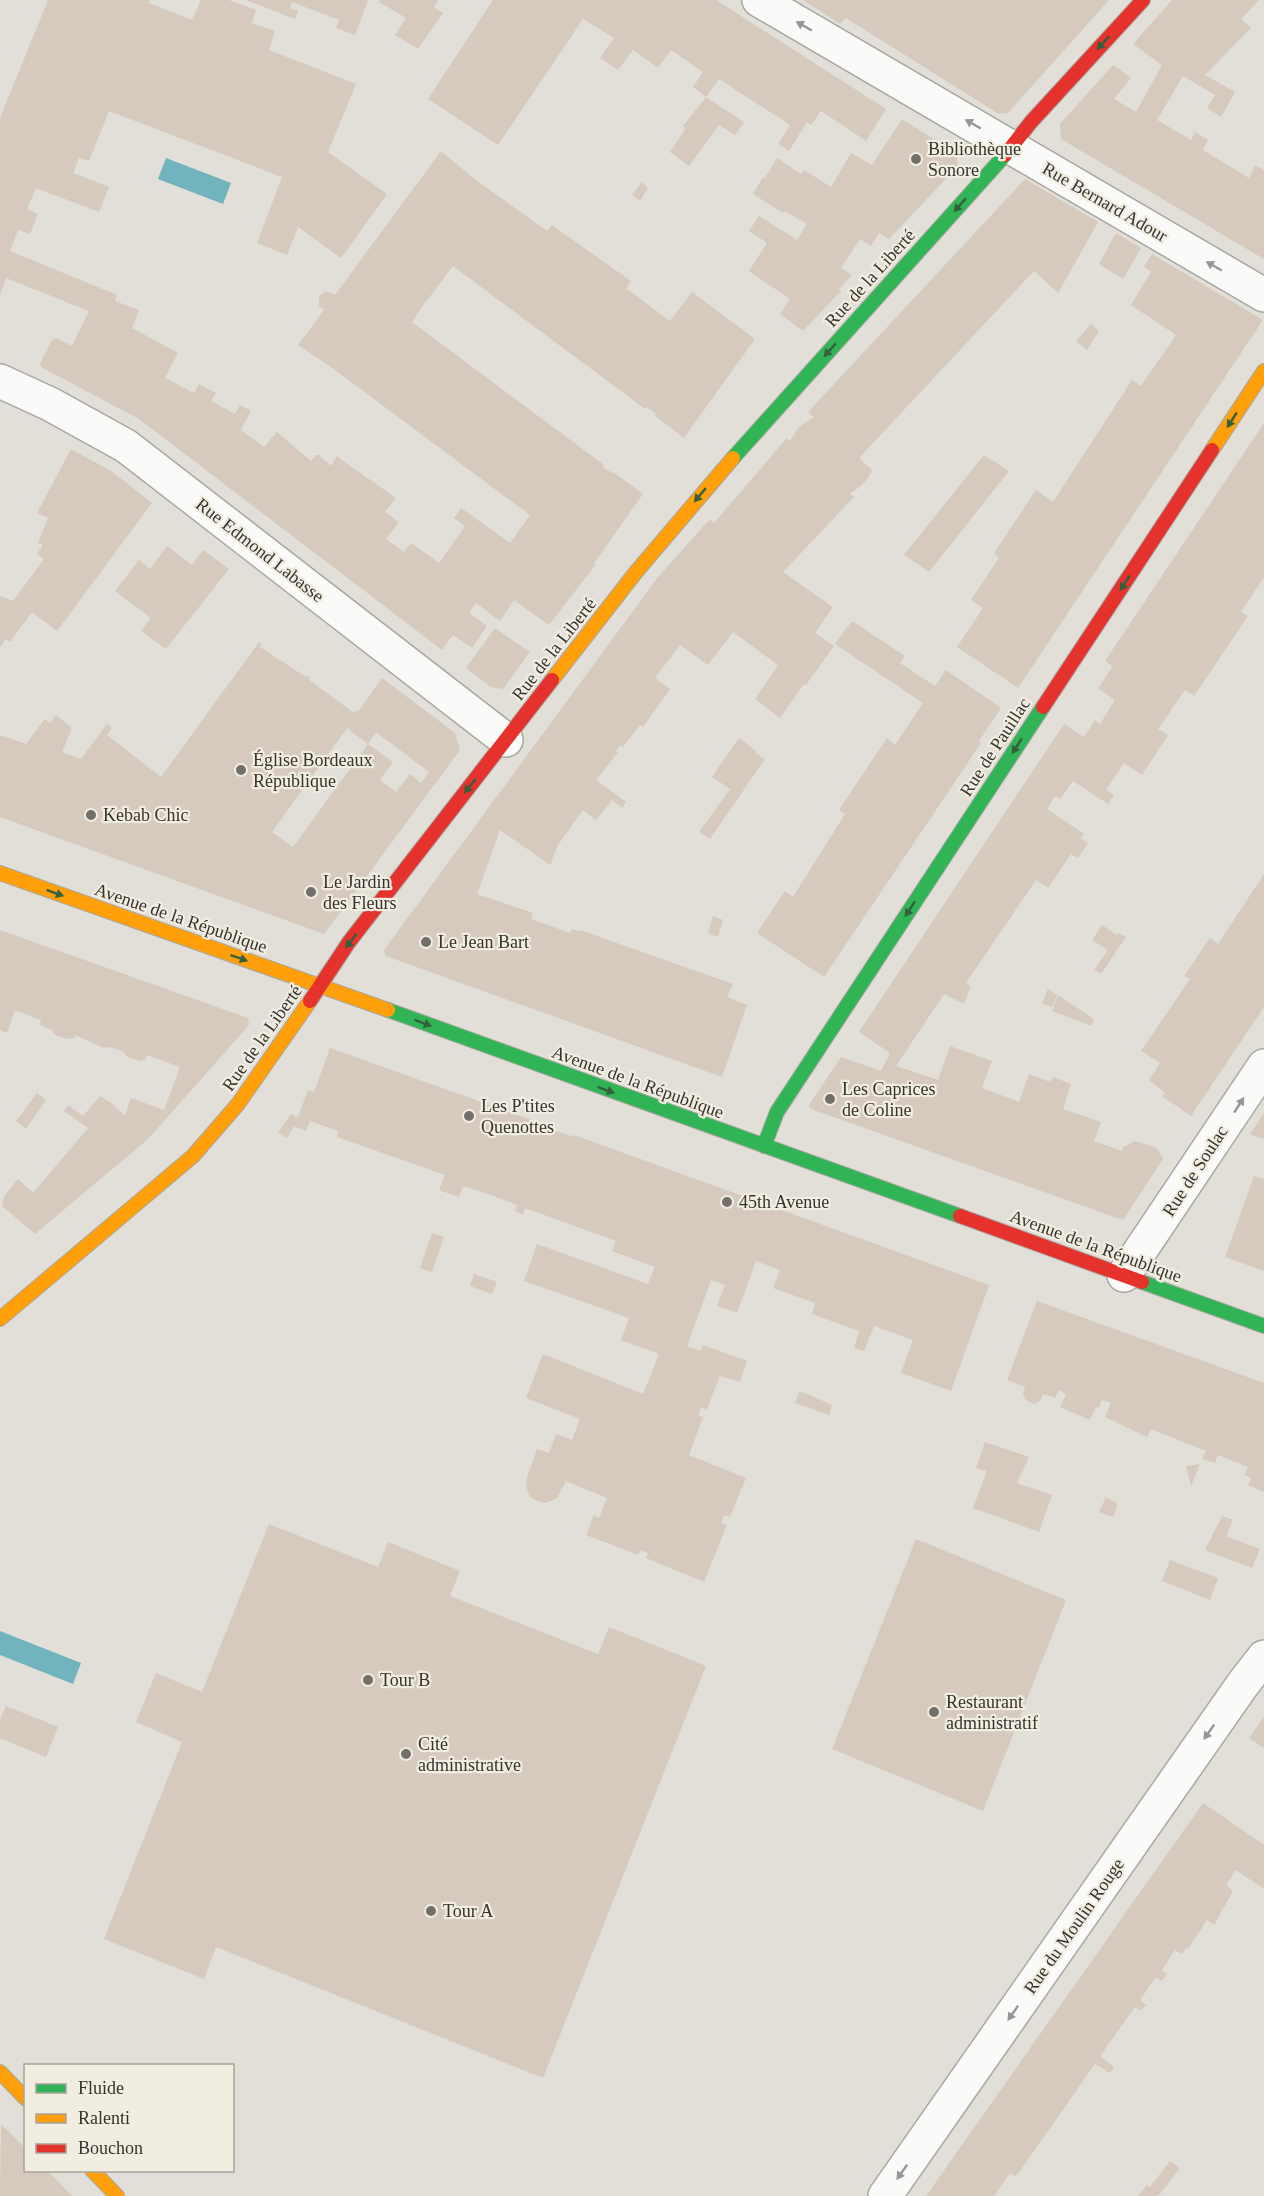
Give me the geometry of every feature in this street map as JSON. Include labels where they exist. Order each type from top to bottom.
[{"type":"street","name":"Rue Bernard Adour","points":[[759,0],[1264,295]]},
{"type":"street","name":"Rue de la Liberté","points":[[0,1319],[193,1156],[238,1104],[294,1028],[345,948],[636,572],[715,478],[1012,147],[1031,122],[1143,0]]},
{"type":"street","name":"Rue de Pauillac","points":[[765,1146],[777,1112],[1264,371]]},
{"type":"street","name":"Rue Edmond Labasse","points":[[0,381],[50,404],[126,446],[506,740]]},
{"type":"street","name":"Avenue de la République","points":[[0,873],[321,986],[1264,1326]]},
{"type":"street","name":"Rue de Soulac","points":[[1124,1275],[1264,1066]]},
{"type":"street","name":"Rue du Moulin Rouge","points":[[885,2196],[1264,1657]]},
{"type":"street","points":[[0,2072],[24,2097]]},
{"type":"street","points":[[94,2172],[117,2196]]},
{"type":"water","points":[[166,158],[231,183],[223,204],[158,179]]},
{"type":"water","points":[[0,1631],[81,1663],[73,1684],[0,1655]]},
{"type":"building","points":[[48,0],[150,0],[149,3],[192,20],[201,0],[229,0],[256,10],[252,23],[275,31],[269,50],[356,84],[328,152],[387,194],[341,258],[298,227],[287,255],[257,243],[282,177],[109,111],[89,161],[79,158],[73,173],[109,187],[99,212],[36,188],[27,209],[38,214],[30,234],[18,230],[10,251],[117,295],[115,301],[139,310],[132,328],[178,353],[165,378],[194,393],[199,384],[216,393],[211,401],[235,414],[240,405],[251,411],[241,430],[264,447],[277,432],[311,461],[319,455],[331,466],[338,455],[339,458],[396,498],[385,512],[399,522],[386,539],[404,552],[411,543],[439,563],[465,526],[454,518],[461,508],[510,543],[530,515],[298,345],[324,310],[319,306],[319,296],[326,291],[335,295],[441,151],[477,181],[547,231],[552,225],[631,281],[626,288],[670,321],[692,292],[755,339],[684,438],[647,407],[645,409],[453,266],[422,307],[412,322],[604,465],[603,467],[643,494],[594,563],[596,564],[549,625],[514,600],[500,621],[476,603],[469,613],[487,626],[472,648],[453,635],[442,650],[139,419],[41,367],[40,363],[52,340],[56,338],[72,346],[89,311],[6,278],[0,295],[0,118]]},
{"type":"building","points":[[246,0],[368,0],[355,35],[336,28],[339,20],[292,2],[290,8],[298,11],[295,19]]},
{"type":"building","points":[[380,0],[438,0],[434,7],[443,13],[418,49],[395,35],[406,18],[379,2]]},
{"type":"building","points":[[493,0],[716,0],[886,109],[866,141],[821,111],[811,125],[807,122],[789,151],[778,144],[790,125],[719,79],[706,97],[693,87],[703,72],[671,50],[658,68],[633,50],[618,70],[600,58],[614,38],[583,19],[498,145],[428,99]]},
{"type":"building","points":[[803,0],[1109,0],[1008,113],[999,114],[846,18],[840,24]]},
{"type":"building","points":[[1172,0],[1259,0],[1241,19],[1251,28],[1205,75],[1235,92],[1221,117],[1207,108],[1215,95],[1183,76],[1157,120],[1191,140],[1195,132],[1208,140],[1203,150],[1249,178],[1255,165],[1264,170],[1264,259],[1061,139],[1060,124],[1113,65],[1131,78],[1114,99],[1136,112],[1162,65],[1133,44]]},
{"type":"building","points":[[706,97],[744,122],[735,135],[719,125],[689,166],[670,152],[686,128],[683,126]]},
{"type":"building","points":[[902,119],[956,153],[958,166],[889,239],[879,233],[871,246],[860,239],[841,268],[852,275],[839,289],[841,291],[803,331],[780,314],[790,299],[749,271],[767,243],[749,231],[759,216],[797,240],[807,224],[785,211],[783,213],[753,194],[777,158],[801,174],[804,170],[831,187],[851,153],[872,165]]},
{"type":"building","points":[[1025,179],[1098,222],[1058,293],[1034,271],[859,458],[872,470],[869,476],[850,494],[854,497],[783,572],[833,607],[815,633],[834,646],[806,685],[804,684],[780,718],[755,699],[778,665],[733,632],[708,665],[680,645],[655,678],[670,689],[643,727],[640,725],[623,747],[620,745],[616,751],[618,752],[596,780],[626,802],[622,808],[612,800],[596,820],[583,810],[558,845],[550,865],[500,830],[477,894],[533,913],[531,919],[570,933],[571,929],[580,930],[733,984],[727,997],[747,1005],[722,1077],[386,956],[384,950],[658,577],[710,519],[714,523],[787,438],[790,441],[799,427],[814,417],[808,412]]},
{"type":"building","points":[[642,182],[648,188],[640,201],[632,195]]},
{"type":"building","points":[[1116,233],[1141,248],[1123,279],[1099,264]]},
{"type":"building","points":[[1152,254],[1263,320],[1018,688],[957,647],[983,608],[971,600],[999,558],[994,553],[1036,490],[1053,502],[1132,380],[1141,386],[1176,335],[1131,305],[1151,272],[1144,267]]},
{"type":"building","points":[[1091,324],[1099,331],[1087,350],[1076,341]]},
{"type":"building","points":[[1264,423],[1264,577],[1241,612],[1248,616],[1194,696],[1185,690],[1158,729],[1168,735],[1142,775],[1124,763],[1106,790],[1114,795],[1108,804],[1073,781],[1060,799],[1055,796],[1047,809],[1084,834],[1081,839],[1088,843],[1078,858],[1071,854],[1048,888],[1036,880],[966,983],[971,987],[964,1004],[944,994],[896,1066],[938,1080],[950,1046],[992,1061],[982,1088],[1019,1102],[1029,1074],[1050,1082],[1053,1077],[1071,1084],[1063,1109],[1101,1122],[1094,1141],[1122,1151],[1123,1147],[1135,1141],[1157,1148],[1163,1159],[1123,1220],[811,1109],[809,1105],[841,1057],[881,1071],[890,1053],[859,1032],[1064,724],[1084,737],[1095,720],[1100,724],[1115,700],[1098,688],[1113,666],[1105,661]]},
{"type":"building","points":[[71,449],[111,471],[152,503],[57,631],[32,612],[10,642],[6,639],[0,647],[0,596],[13,601],[44,559],[37,554],[43,545],[38,543],[48,518],[37,513]]},
{"type":"building","points":[[984,455],[1009,471],[929,572],[904,555]]},
{"type":"building","points":[[167,546],[192,565],[203,550],[229,569],[166,649],[141,631],[151,618],[115,591],[139,560],[150,569]]},
{"type":"building","points":[[852,621],[905,656],[900,663],[935,686],[946,670],[1001,708],[979,741],[981,743],[824,977],[757,933],[785,891],[793,897],[845,814],[839,810],[887,738],[895,745],[923,703],[835,644]]},
{"type":"building","points":[[495,628],[530,652],[503,689],[491,687],[466,668]]},
{"type":"building","points":[[259,642],[262,644],[260,647],[306,677],[307,675],[310,677],[308,679],[354,713],[356,710],[359,711],[382,678],[455,733],[460,750],[324,934],[0,817],[0,735],[26,744],[45,719],[50,723],[56,715],[72,728],[62,752],[81,759],[107,724],[112,728],[107,735],[161,777]],"holes":[[[347,728],[368,744],[293,847],[272,832]],[[376,732],[429,772],[421,783],[410,774],[396,792],[380,780],[393,762],[368,744]]]},
{"type":"building","points":[[739,738],[765,759],[710,839],[699,832],[730,789],[712,777]]},
{"type":"building","points":[[1264,874],[1264,1007],[1191,1116],[1162,1096],[1165,1093],[1149,1080],[1160,1063],[1141,1051],[1190,979],[1184,976],[1210,938],[1218,944]]},
{"type":"building","points":[[713,916],[723,920],[718,937],[708,933]]},
{"type":"building","points":[[1102,925],[1117,935],[1119,933],[1126,937],[1101,974],[1094,970],[1108,950],[1092,940]]},
{"type":"building","points":[[0,930],[248,1018],[249,1025],[148,1139],[35,1234],[2,1206],[4,1196],[18,1179],[33,1193],[88,1128],[64,1111],[68,1105],[83,1116],[100,1096],[125,1116],[131,1098],[164,1110],[180,1067],[147,1055],[145,1060],[140,1061],[126,1056],[124,1052],[110,1047],[104,1048],[75,1035],[74,1038],[67,1039],[55,1035],[52,1030],[40,1025],[41,1020],[15,1010],[7,1033],[0,1030]]},
{"type":"building","points":[[1048,989],[1057,995],[1052,1007],[1042,1003]]},
{"type":"building","points":[[1058,995],[1094,1019],[1091,1026],[1052,1011]]},
{"type":"building","points":[[330,1048],[989,1285],[951,1391],[901,1373],[913,1340],[874,1326],[864,1351],[854,1348],[859,1331],[812,1314],[815,1303],[773,1288],[780,1270],[756,1261],[737,1313],[717,1306],[725,1285],[711,1280],[687,1346],[701,1351],[703,1345],[747,1361],[740,1382],[720,1376],[707,1409],[701,1408],[698,1416],[703,1417],[689,1455],[746,1478],[730,1517],[724,1515],[721,1523],[727,1525],[704,1582],[646,1558],[648,1553],[640,1550],[638,1555],[586,1535],[594,1515],[599,1518],[607,1498],[566,1481],[557,1498],[546,1503],[530,1497],[526,1487],[537,1449],[549,1453],[556,1434],[572,1440],[580,1419],[526,1398],[543,1354],[643,1394],[659,1354],[621,1340],[629,1318],[524,1281],[537,1244],[648,1284],[655,1267],[612,1251],[616,1241],[525,1208],[523,1215],[515,1211],[517,1205],[491,1195],[463,1186],[459,1197],[439,1190],[445,1175],[337,1137],[338,1131],[310,1121],[306,1131],[294,1126],[287,1138],[278,1132],[291,1114],[298,1117],[308,1090],[314,1092]]},
{"type":"building","points":[[37,1093],[46,1100],[26,1129],[16,1121]]},
{"type":"building","points":[[1264,1113],[1264,1139],[1250,1134]]},
{"type":"building","points":[[1254,1176],[1264,1179],[1264,1271],[1225,1257]]},
{"type":"building","points":[[432,1233],[444,1237],[432,1272],[420,1268]]},
{"type":"building","points":[[474,1274],[497,1282],[492,1294],[470,1286]]},
{"type":"building","points":[[1037,1301],[1264,1383],[1264,1492],[1248,1485],[1251,1478],[1245,1475],[1248,1467],[1218,1455],[1215,1463],[1202,1459],[1206,1451],[1151,1429],[1147,1437],[1105,1417],[1111,1403],[1102,1400],[1090,1420],[1060,1407],[1066,1394],[1059,1390],[1055,1398],[1043,1394],[1041,1400],[1034,1404],[1026,1400],[1023,1394],[1025,1387],[1007,1380]]},
{"type":"building","points":[[800,1391],[832,1405],[829,1415],[795,1403]]},
{"type":"building","points":[[985,1442],[1029,1457],[1017,1483],[1052,1495],[1039,1532],[973,1508],[987,1471],[976,1468]]},
{"type":"building","points":[[1200,1464],[1191,1486],[1186,1466]]},
{"type":"building","points":[[1106,1497],[1118,1504],[1113,1517],[1099,1512]]},
{"type":"building","points":[[1222,1516],[1233,1520],[1226,1536],[1260,1549],[1252,1568],[1205,1550]]},
{"type":"building","points":[[269,1524],[378,1567],[388,1542],[460,1571],[450,1596],[598,1654],[609,1627],[706,1666],[543,2078],[216,1947],[204,1979],[104,1939],[182,1742],[136,1722],[156,1673],[202,1692]]},
{"type":"building","name":"Restaurant administratif","points":[[916,1539],[1066,1600],[983,1811],[832,1749]]},
{"type":"building","points":[[1170,1560],[1218,1578],[1210,1600],[1162,1581]]},
{"type":"building","points":[[6,1706],[58,1727],[46,1757],[0,1738],[0,1720]]},
{"type":"building","points":[[1264,1717],[1264,1748],[1249,1738]]},
{"type":"building","points":[[1203,1803],[1264,1845],[1264,1889],[1236,1870],[1226,1885],[1233,1891],[1214,1925],[1207,1920],[1188,1949],[1186,1948],[1182,1954],[1175,1950],[1162,1970],[1167,1974],[1162,1981],[1156,1977],[1140,2000],[1146,2005],[1141,2011],[1135,2007],[1100,2056],[1114,2067],[1110,2073],[1095,2064],[1020,2171],[1015,2176],[1010,2173],[994,2196],[926,2196]]},
{"type":"building","points":[[1,2124],[24,2147],[24,2172],[49,2172],[72,2196],[0,2196]]},
{"type":"building","points":[[1170,2161],[1180,2168],[1160,2194],[1138,2196],[1147,2185],[1150,2187]]},
{"type":"traffic: fast","points":[[733,458],[1005,155]]},
{"type":"traffic: fast","points":[[764,1146],[777,1112],[1043,707]]},
{"type":"traffic: fast","points":[[388,1010],[960,1216]]},
{"type":"traffic: fast","points":[[1142,1282],[1264,1326]]},
{"type":"traffic: slow","points":[[1212,450],[1264,371]]},
{"type":"traffic: slow","points":[[552,680],[636,572],[733,458]]},
{"type":"traffic: slow","points":[[0,873],[388,1010]]},
{"type":"traffic: slow","points":[[0,1319],[193,1156],[238,1104],[310,1001]]},
{"type":"traffic: slow","points":[[0,2072],[24,2097]]},
{"type":"traffic: slow","points":[[94,2172],[117,2196]]},
{"type":"traffic: jam","points":[[1005,155],[1031,122],[1143,0]]},
{"type":"traffic: jam","points":[[1043,707],[1212,450]]},
{"type":"traffic: jam","points":[[310,1001],[349,942],[552,680]]},
{"type":"traffic: jam","points":[[960,1216],[1142,1282]]},
{"type":"place","name":"Bibliothèque Sonore","points":[[916,159]]},
{"type":"place","name":"Église Bordeaux République","points":[[241,770]]},
{"type":"place","name":"Kebab Chic","points":[[91,815]]},
{"type":"place","name":"Le Jardin des Fleurs","points":[[311,892]]},
{"type":"place","name":"Le Jean Bart","points":[[426,942]]},
{"type":"place","name":"Les Caprices de Coline","points":[[830,1099]]},
{"type":"place","name":"Les P'tites Quenottes","points":[[469,1116]]},
{"type":"place","name":"45th Avenue","points":[[727,1202]]},
{"type":"place","name":"Tour B","points":[[368,1680]]},
{"type":"place","name":"Restaurant administratif","points":[[934,1712]]},
{"type":"place","name":"Cité administrative","points":[[406,1754]]},
{"type":"place","name":"Tour A","points":[[431,1911]]}]
